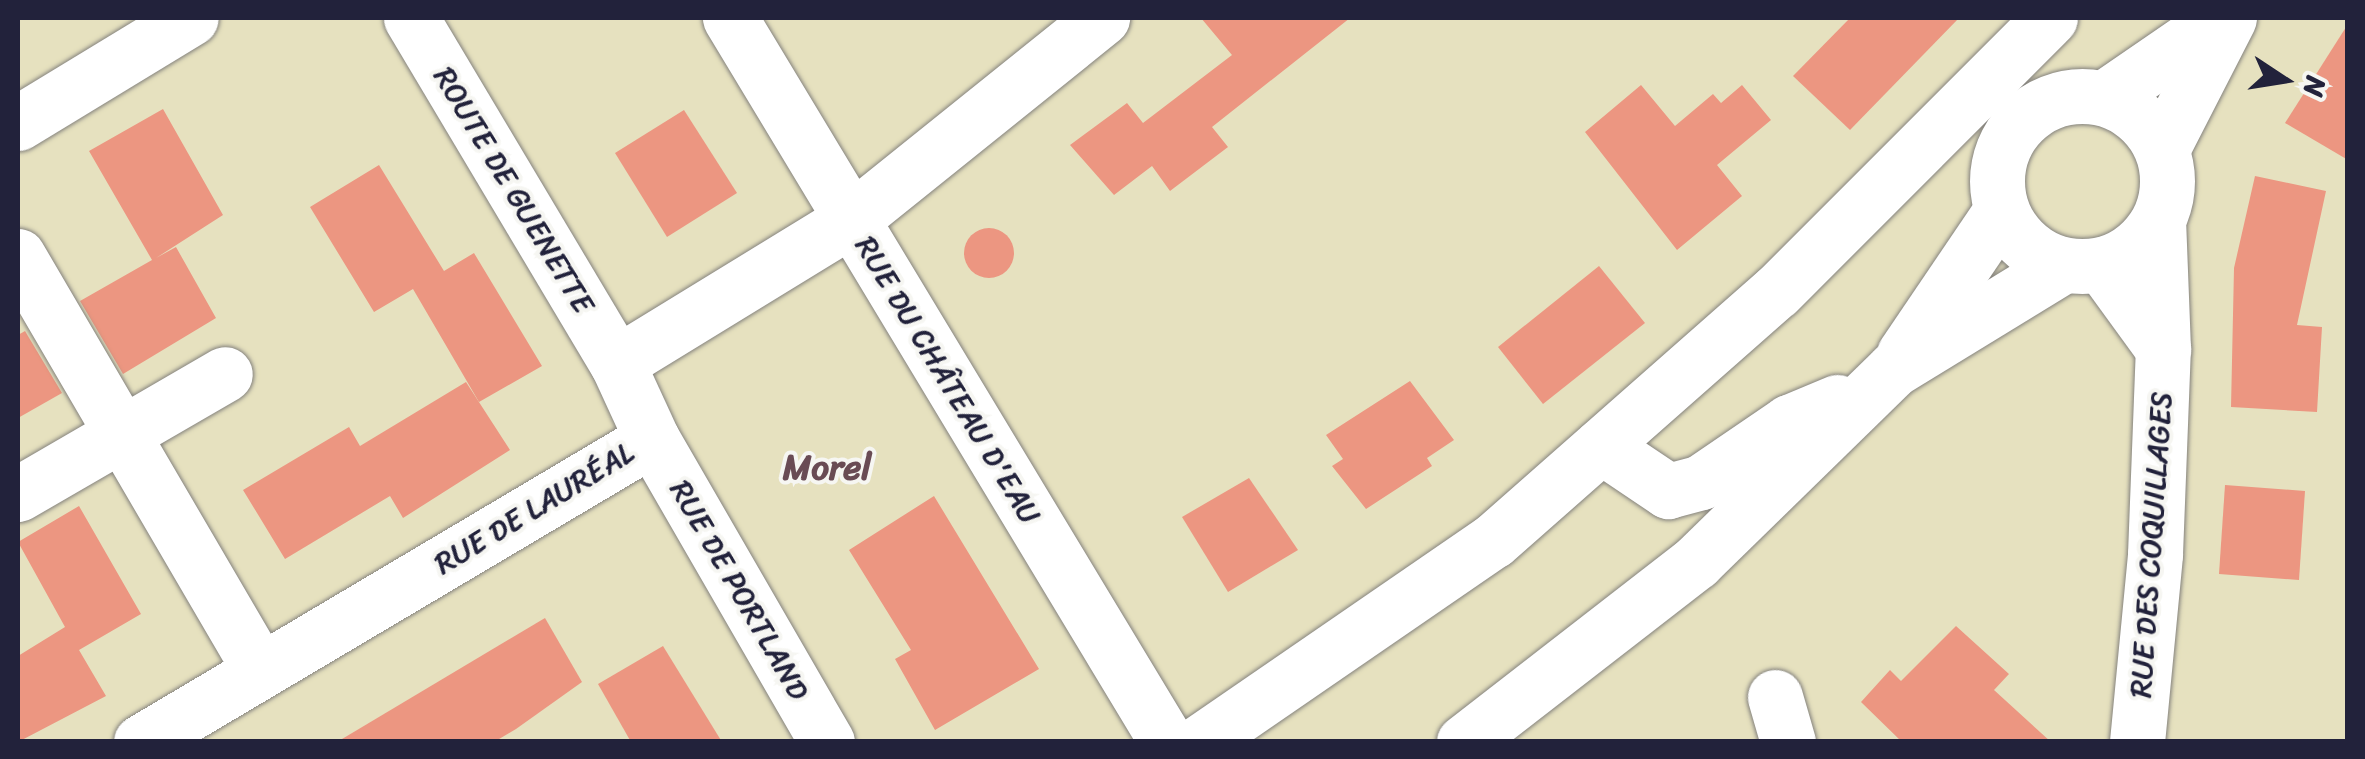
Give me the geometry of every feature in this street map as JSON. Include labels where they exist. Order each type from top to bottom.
[{"type":"street","points":[[18,124],[191,18]]},
{"type":"street","name":"ROUTE DE GUENETTE","points":[[411,18],[617,363]]},
{"type":"street","name":"RUE DU CHÂTEAU D'EAU","points":[[730,18],[1166,742]]},
{"type":"street","points":[[617,363],[852,220],[1102,18]]},
{"type":"street","points":[[1200,742],[1493,542],[1777,291],[2050,18]]},
{"type":"street","points":[[2106,98],[2220,18]]},
{"type":"street","points":[[2162,149],[2229,18]]},
{"type":"street","points":[[1601,446],[1668,491],[1701,482],[1789,422],[1885,377],[2082,266],[2134,249],[2158,222],[2168,186],[2162,149],[2140,118],[2106,98],[2058,97],[2018,122],[1996,165],[2000,212],[2024,247],[2082,266]]},
{"type":"street","points":[[1464,742],[1696,562],[1885,377],[2000,212]]},
{"type":"street","name":"RUE DES COQUILLAGES","points":[[2138,742],[2155,554],[2163,349],[2158,222]]},
{"type":"street","points":[[18,256],[260,670]]},
{"type":"street","name":"RUE DES COQUILLAGES","points":[[2082,266],[2163,349]]},
{"type":"street","name":"RUE DE LAURÉAL","points":[[141,742],[652,438],[617,363]]},
{"type":"street","points":[[18,494],[124,437],[225,374]]},
{"type":"street","name":"RUE DE PORTLAND","points":[[652,438],[827,742]]},
{"type":"building","points":[[1201,18],[1350,18],[1212,127],[1228,147],[1170,191],[1152,166],[1114,195],[1070,145],[1127,103],[1143,123],[1232,55]]},
{"type":"building","points":[[1850,18],[1959,18],[1850,130],[1793,76]]},
{"type":"building","points":[[2348,24],[2348,160],[2285,123]]},
{"type":"building","points":[[1641,85],[1675,126],[1713,94],[1721,103],[1742,85],[1771,120],[1717,165],[1742,196],[1677,250],[1585,132]]},
{"type":"building","points":[[163,109],[223,215],[156,258],[176,247],[216,318],[123,374],[80,301],[152,260],[89,151]]},
{"type":"building","points":[[684,110],[737,193],[667,237],[615,153]]},
{"type":"building","points":[[379,165],[444,271],[474,253],[542,366],[479,402],[413,289],[374,312],[310,207]]},
{"type":"building","points":[[2255,176],[2326,191],[2297,325],[2322,327],[2317,412],[2231,407],[2234,268]]},
{"type":"building","points":[[989,228],[1006,236],[1014,253],[1006,270],[989,278],[972,270],[964,253],[972,236]]},
{"type":"building","points":[[1599,266],[1645,323],[1543,404],[1498,347]]},
{"type":"building","points":[[25,331],[62,393],[18,418],[18,335]]},
{"type":"building","points":[[1410,381],[1454,440],[1427,458],[1432,466],[1366,509],[1332,466],[1343,459],[1326,435]]},
{"type":"building","points":[[466,382],[510,450],[403,518],[390,496],[285,559],[243,490],[349,427],[360,446]]},
{"type":"building","points":[[1249,478],[1298,550],[1228,592],[1182,517]]},
{"type":"building","points":[[2225,485],[2305,491],[2299,580],[2219,574]]},
{"type":"building","points":[[934,496],[1039,669],[935,730],[895,659],[911,650],[849,550]]},
{"type":"building","points":[[79,506],[141,614],[79,650],[106,696],[18,742],[18,656],[65,627],[18,542]]},
{"type":"building","points":[[545,618],[582,682],[516,729],[494,742],[337,742]]},
{"type":"building","points":[[1956,626],[2009,674],[1994,690],[2051,742],[1902,742],[1861,702],[1890,670],[1901,681]]},
{"type":"building","points":[[663,646],[722,742],[631,742],[598,684]]},
{"type":"district","name":"Morel","points":[[827,467]]}]
